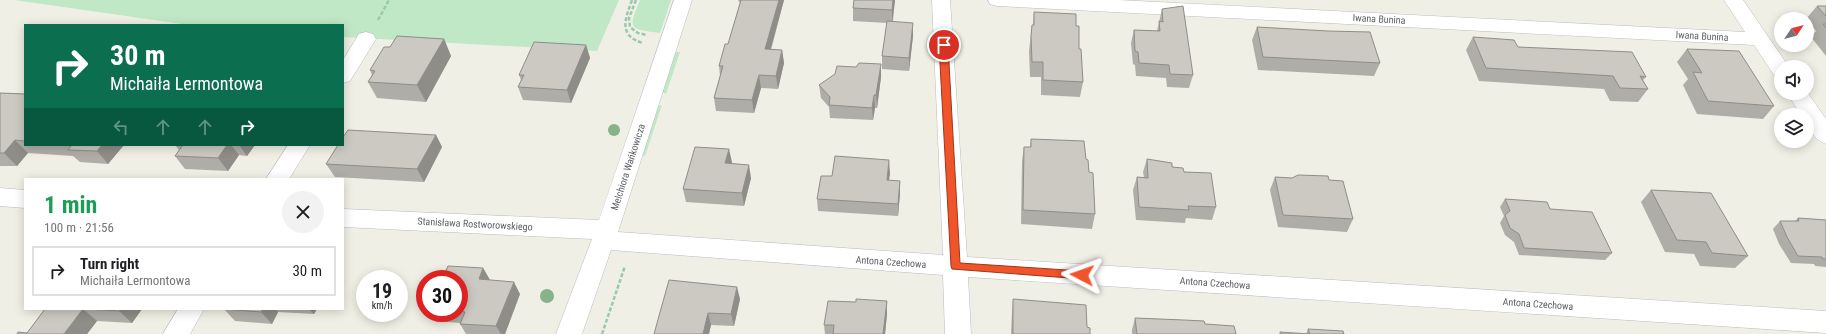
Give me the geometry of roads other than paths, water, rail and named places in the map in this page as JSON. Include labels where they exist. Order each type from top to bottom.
[{"type":"street","name":"Melchiora Wańkowicza","points":[[569,334],[605,235],[683,0]]},
{"type":"street","points":[[942,0],[956,266],[958,334]]},
{"type":"street","name":"Iwana Bunina","points":[[997,0],[1760,39]]},
{"type":"street","points":[[1733,0],[1774,60]]},
{"type":"street","points":[[344,74],[366,39]]},
{"type":"street","points":[[1802,100],[1826,136]]},
{"type":"street","points":[[278,178],[298,146]]},
{"type":"street","points":[[0,197],[24,199]]},
{"type":"street","name":"Stanisława Rostworowskiego","points":[[344,218],[605,235]]},
{"type":"street","name":"Antona Czechowa","points":[[605,235],[956,266],[1826,322]]},
{"type":"street","points":[[176,334],[191,310]]}]
